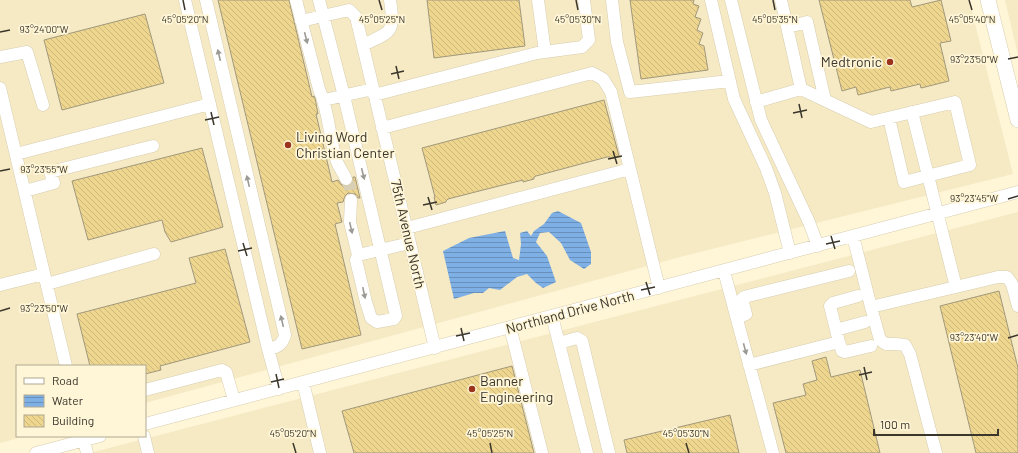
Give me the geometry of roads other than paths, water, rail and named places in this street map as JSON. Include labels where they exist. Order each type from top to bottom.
[{"type":"main road","points":[[988,0],[1018,120]]},
{"type":"street","points":[[185,0],[268,349],[279,388]]},
{"type":"street","points":[[206,0],[285,335],[283,342],[279,347],[268,349]]},
{"type":"street","points":[[296,0],[319,90],[324,100],[336,160],[346,178]]},
{"type":"street","points":[[319,0],[381,249],[396,316],[394,319],[377,322],[371,318],[356,260],[358,256],[350,222],[351,200]]},
{"type":"street","points":[[363,45],[387,34],[393,22],[390,0]]},
{"type":"street","points":[[538,0],[545,52]]},
{"type":"street","points":[[324,100],[374,92],[545,52],[582,47],[589,40],[584,0]]},
{"type":"street","points":[[612,0],[617,42],[630,92],[730,81]]},
{"type":"street","points":[[711,0],[734,99],[766,168],[775,193],[790,253]]},
{"type":"street","points":[[731,0],[761,120],[809,222],[818,246]]},
{"type":"street","points":[[781,0],[802,89]]},
{"type":"street","name":"75th Avenue North","points":[[322,16],[349,10],[356,17],[435,348]]},
{"type":"street","points":[[301,21],[322,16]]},
{"type":"street","points":[[788,27],[807,22],[825,100]]},
{"type":"street","points":[[0,57],[27,52],[43,105]]},
{"type":"street","points":[[382,128],[592,73],[603,79],[611,92],[659,288]]},
{"type":"street","points":[[0,88],[5,134],[16,154],[66,365]]},
{"type":"street","points":[[756,102],[802,89],[871,122],[955,102],[970,165],[904,182],[889,118]]},
{"type":"street","points":[[16,154],[210,104]]},
{"type":"street","points":[[912,112],[956,287]]},
{"type":"street","points":[[215,128],[234,123]]},
{"type":"street","points":[[25,191],[54,183],[50,172],[153,146]]},
{"type":"street","points":[[407,228],[630,169]]},
{"type":"street","name":"Northland Drive North","points":[[146,424],[1018,192]]},
{"type":"street","points":[[236,213],[255,208]]},
{"type":"street","points":[[853,236],[880,340],[886,344],[905,345],[910,354],[936,453]]},
{"type":"street","points":[[358,256],[381,249],[410,243]]},
{"type":"street","points":[[0,285],[46,279],[154,254]]},
{"type":"street","points":[[724,271],[773,453]]},
{"type":"street","points":[[736,314],[746,314],[742,299],[744,297],[849,271]]},
{"type":"street","points":[[871,307],[998,277],[1007,277],[1012,284],[1018,306]]},
{"type":"street","points":[[858,296],[833,303],[830,306],[842,351],[845,352],[870,346]]},
{"type":"street","points":[[552,316],[587,453]]},
{"type":"street","points":[[836,330],[865,322]]},
{"type":"street","points":[[510,327],[542,453]]},
{"type":"street","points":[[559,343],[578,338],[582,341],[609,453]]},
{"type":"street","points":[[749,365],[840,342]]},
{"type":"street","points":[[146,390],[222,370],[226,372],[234,400]]},
{"type":"street","points":[[302,382],[320,453]]},
{"type":"street","points":[[144,437],[148,453]]},
{"type":"street","points":[[36,453],[84,438],[87,453]]},
{"type":"water","points":[[558,211],[581,223],[591,252],[591,264],[584,269],[570,260],[561,243],[549,232],[540,233],[536,242],[547,256],[556,282],[543,288],[527,274],[517,277],[500,290],[489,288],[483,293],[474,293],[454,299],[443,251],[469,238],[505,231],[513,258],[519,260],[521,244],[520,233],[527,231],[531,236],[534,231],[544,224],[552,213]]},
{"type":"tunnel","points":[[346,179],[350,187],[351,200]]},
{"type":"place","name":"Medtronic","points":[[890,62]]},
{"type":"place","name":"Living Word Christian Center","points":[[288,145]]},
{"type":"place","name":"Banner Engineering","points":[[472,389]]}]
